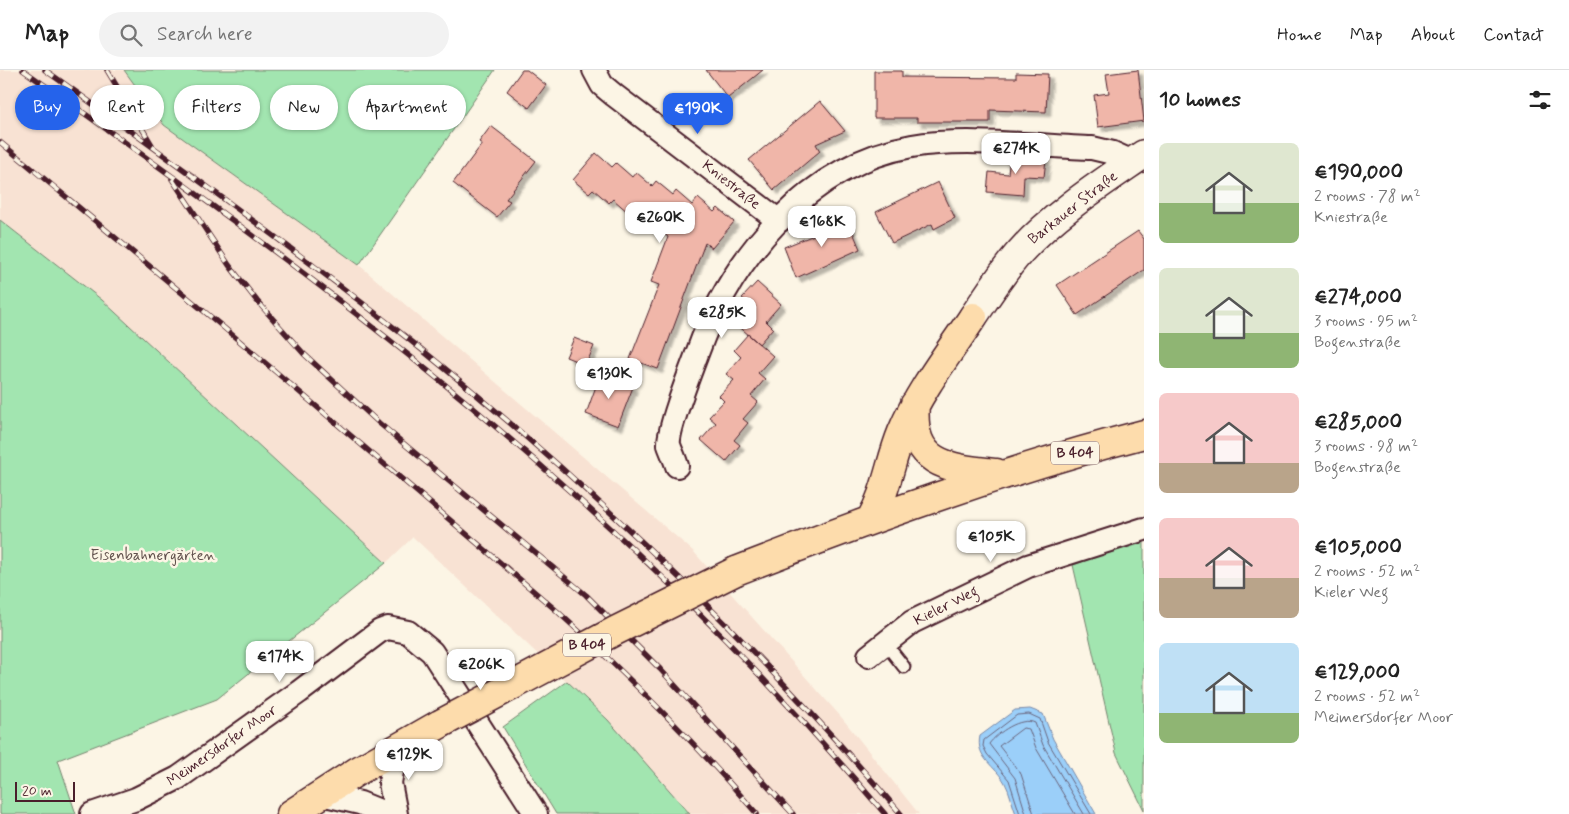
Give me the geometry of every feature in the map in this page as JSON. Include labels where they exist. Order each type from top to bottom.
[{"type":"main road","points":[[871,519],[881,502],[897,444],[915,404],[973,317]]},
{"type":"main road","points":[[915,404],[914,420],[919,440],[924,452],[936,462],[962,470],[1007,474]]},
{"type":"main road","name":"B 404","points":[[291,814],[321,794],[440,724],[598,640],[736,571],[871,519],[1007,474],[1144,434]]},
{"type":"street","name":"Kniestraße","points":[[594,70],[602,85],[779,221]]},
{"type":"street","points":[[677,466],[669,443],[680,401],[710,318],[740,268],[779,221],[814,189],[851,165],[871,156],[911,146],[947,143],[1092,148],[1139,158]]},
{"type":"street","name":"Barkauer Straße","points":[[973,317],[1020,252],[1036,236],[1058,217],[1139,158]]},
{"type":"street","name":"Kieler Weg","points":[[877,649],[912,622],[1028,566],[1144,530]]},
{"type":"street","name":"Meimersdorfer Moor","points":[[92,814],[136,799],[178,778],[299,692],[369,638],[388,628],[408,632],[432,652],[536,814]]},
{"type":"street","points":[[396,749],[390,783],[396,814]]},
{"type":"street","points":[[321,794],[360,803],[386,814]]},
{"type":"lane","points":[[877,649],[904,667]]},
{"type":"shaded area","points":[[0,70],[124,70],[135,85],[90,85],[90,130],[164,130],[164,125],[359,265],[693,551],[842,718],[919,814],[690,814],[608,720],[413,537],[386,563],[102,300],[0,220]]},
{"type":"green space","points":[[124,70],[495,70],[466,112],[466,85],[348,85],[348,130],[453,130],[359,265],[164,125],[164,85],[135,85]]},
{"type":"green space","name":"Eisenbahnergärten","points":[[0,220],[102,300],[386,563],[217,699],[58,760],[76,814],[0,814]]},
{"type":"green space","points":[[1144,539],[1144,810],[1116,753],[1073,565]]},
{"type":"green space","points":[[567,681],[608,720],[690,814],[556,814],[503,727]]},
{"type":"water","points":[[1030,709],[1043,714],[1053,739],[1096,814],[1016,814],[1005,783],[983,756],[979,744],[980,736],[1015,710]]},
{"type":"building","points":[[522,70],[527,70],[546,85],[529,108],[507,91]]},
{"type":"building","points":[[706,70],[763,70],[728,98]]},
{"type":"building","points":[[1138,70],[1144,121],[1098,127],[1094,95],[1109,93],[1106,74]]},
{"type":"building","points":[[874,71],[902,71],[902,77],[1016,78],[1016,73],[1048,74],[1046,112],[990,110],[990,122],[917,122],[917,118],[874,118]]},
{"type":"building","points":[[820,101],[845,131],[816,144],[820,151],[774,190],[749,160]]},
{"type":"building","points":[[491,126],[536,161],[506,199],[510,201],[497,217],[453,183],[482,144],[479,142]]},
{"type":"building","points":[[596,153],[612,167],[616,163],[632,177],[636,172],[652,186],[656,181],[673,195],[676,191],[692,205],[698,198],[714,212],[718,208],[734,222],[712,248],[705,243],[658,369],[630,359],[659,285],[651,282],[668,237],[633,208],[629,213],[613,199],[609,203],[593,189],[589,193],[573,180]]},
{"type":"building","points":[[1010,156],[1046,159],[1044,177],[1024,176],[1023,195],[987,192],[989,172],[1008,174]]},
{"type":"building","points":[[938,182],[955,218],[934,229],[932,224],[892,243],[876,212]]},
{"type":"building","points":[[847,218],[860,249],[796,278],[784,247],[824,231],[823,229]]},
{"type":"building","points":[[1138,231],[1144,239],[1144,270],[1077,315],[1057,285]]},
{"type":"building","points":[[757,282],[781,304],[766,321],[773,328],[759,344],[734,322],[750,305],[742,298]]},
{"type":"building","points":[[748,334],[773,356],[758,373],[765,379],[751,396],[758,402],[743,419],[748,423],[734,440],[740,445],[726,462],[701,440],[716,423],[709,417],[724,401],[719,396],[734,380],[726,374],[741,357],[734,350]]},
{"type":"building","points":[[574,338],[594,346],[586,365],[566,357]]},
{"type":"building","points":[[600,375],[633,387],[618,426],[586,414]]},
{"type":"railway","points":[[23,70],[304,274],[441,381],[507,437],[573,494],[695,609],[773,689],[885,814]]},
{"type":"railway","points":[[45,70],[188,172],[329,277],[486,402],[611,513],[672,571],[789,690],[901,814]]},
{"type":"railway","points":[[107,70],[152,145]]},
{"type":"railway","points":[[0,142],[223,327],[557,611],[660,710],[757,814]]},
{"type":"railway","points":[[172,179],[229,265],[257,301],[304,354],[379,423],[586,595],[660,669],[793,814]]}]
